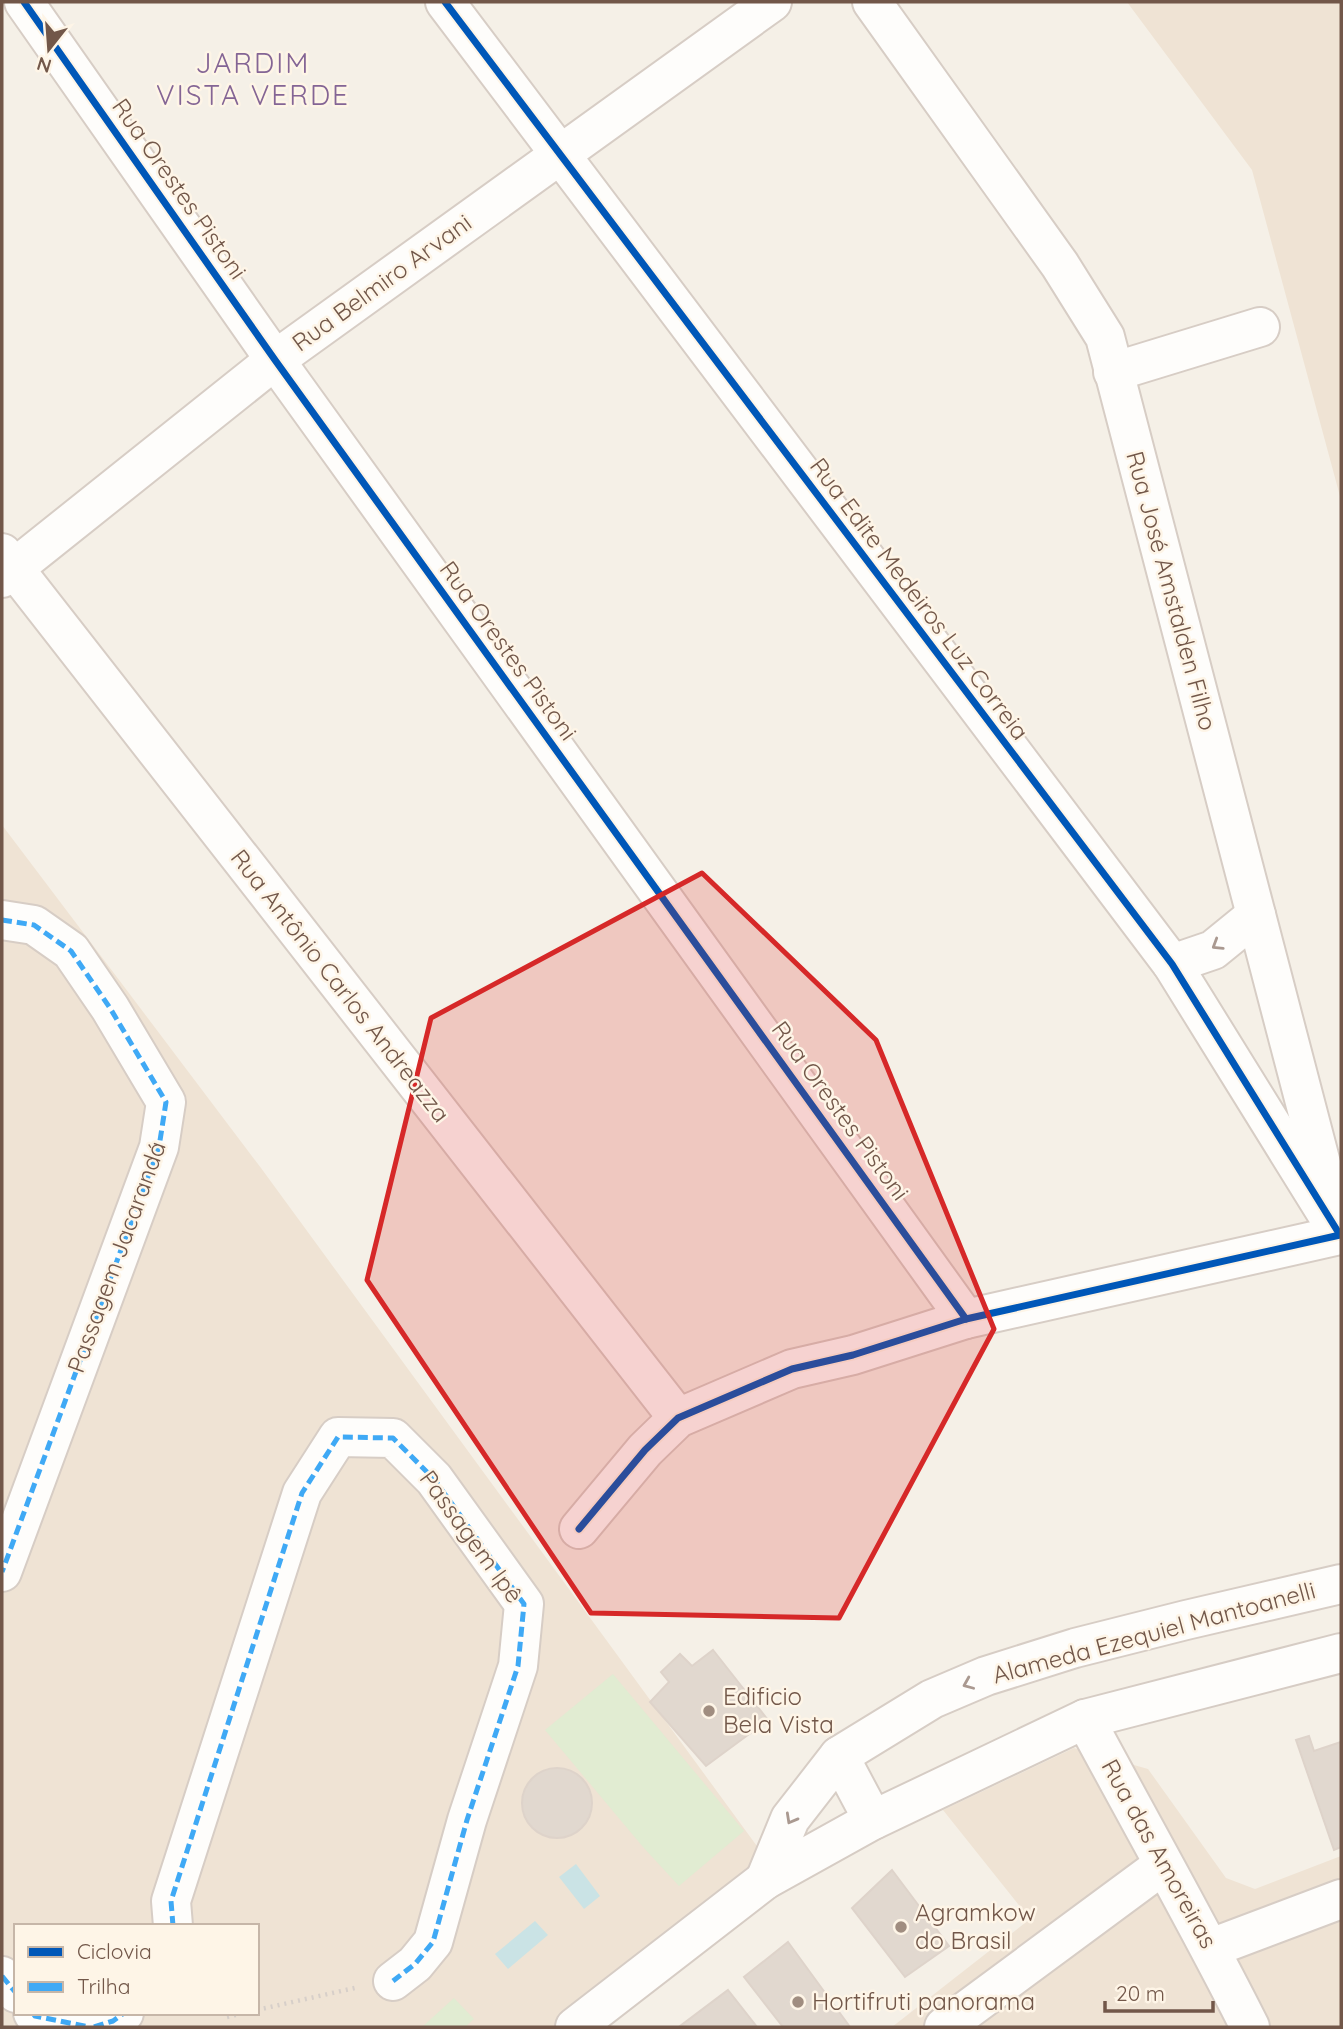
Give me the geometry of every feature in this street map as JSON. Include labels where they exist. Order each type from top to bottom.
[{"type":"street","name":"Rua Orestes Pistoni","points":[[24,2],[275,360],[966,1319]]},
{"type":"street","name":"Rua Edite Medeiros Luz Correia","points":[[445,2],[1171,964],[1340,1238]]},
{"type":"street","name":"Rua Belmiro Arvani","points":[[6,567],[275,360],[772,2]]},
{"type":"street","name":"Rua José Amstalden Filho","points":[[872,2],[1060,265],[1105,337],[1340,1238]]},
{"type":"street","points":[[1113,372],[1260,327]]},
{"type":"street","name":"Rua Antônio Carlos Andreazza","points":[[6,567],[678,1418]]},
{"type":"street","points":[[1171,964],[1213,950],[1256,915]]},
{"type":"street","name":"Passagem Jacarandá","points":[[2,920],[34,925],[71,951],[110,1008],[166,1102],[159,1147],[2,1572]]},
{"type":"street","points":[[579,1529],[646,1450],[678,1418],[792,1369],[853,1355],[966,1319],[1340,1238]]},
{"type":"street","name":"Passagem Ipê","points":[[173,1924],[171,1900],[302,1493],[338,1437],[393,1438],[434,1479],[524,1604],[518,1666],[467,1820],[433,1941],[415,1964],[393,1981]]},
{"type":"street","name":"Alameda Ezequiel Mantoanelli","points":[[765,1880],[790,1819],[839,1756],[932,1699],[986,1676],[1075,1648],[1186,1619],[1341,1584]]},
{"type":"street","name":"Alameda Ezequiel Mantoanelli","points":[[575,2027],[765,1880],[873,1820],[1085,1719],[1341,1653]]},
{"type":"street","name":"Rua das Amoreiras","points":[[1085,1719],[1211,1948],[1250,2027]]},
{"type":"street","points":[[839,1756],[873,1820]]},
{"type":"street","points":[[944,2027],[1163,1865]]},
{"type":"street","points":[[1211,1948],[1341,1899]]},
{"type":"street","points":[[2,1976],[14,1991]]},
{"type":"street","points":[[34,2015],[89,2027]]},
{"type":"street","points":[[94,2027],[113,2021],[121,2015]]},
{"type":"path","points":[[259,2010],[343,1989],[393,1981]]},
{"type":"path","points":[[227,2017],[236,2015]]},
{"type":"highlighted area","points":[[702,873],[876,1040],[994,1329],[839,1618],[591,1613],[367,1280],[431,1018]]},
{"type":"shaded area","points":[[1127,2],[1341,2],[1341,500],[1252,170]]},
{"type":"shaded area","points":[[2,825],[261,1168],[765,1857],[559,2027],[2,2027]]},
{"type":"shaded area","points":[[1074,1748],[1148,1769],[1226,1878],[1255,1889],[1341,1856],[1341,2027],[892,2027],[1030,1919],[943,1810]]},
{"type":"green space","points":[[613,1674],[744,1831],[679,1886],[545,1730]]},
{"type":"green space","points":[[454,1998],[474,2019],[465,2027],[422,2027]]},
{"type":"water","points":[[576,1864],[600,1896],[584,1909],[559,1877]]},
{"type":"water","points":[[535,1921],[548,1935],[508,1969],[495,1954]]},
{"type":"building","name":"Edificio Bela Vista","points":[[713,1650],[768,1720],[706,1766],[650,1702],[669,1682],[661,1672],[680,1654],[692,1666]]},
{"type":"building","points":[[1309,1736],[1314,1751],[1341,1742],[1341,1847],[1334,1850],[1296,1740]]},
{"type":"building","points":[[557,1768],[582,1778],[592,1803],[582,1828],[557,1838],[532,1828],[522,1803],[532,1778]]},
{"type":"building","name":"Agramkow do Brasil","points":[[892,1870],[949,1946],[905,1977],[852,1908]]},
{"type":"building","name":"Hortifruti panorama","points":[[788,1942],[850,2027],[783,2027],[744,1977]]},
{"type":"building","points":[[728,1990],[757,2027],[680,2026]]},
{"type":"marked path","points":[[2,920],[34,925],[71,951],[110,1008],[166,1102],[159,1147],[2,1572]]},
{"type":"marked path","points":[[173,1924],[171,1901],[302,1493],[338,1437],[393,1438],[434,1479],[524,1604],[518,1666],[467,1820],[433,1942],[415,1964],[393,1981]]},
{"type":"marked path","points":[[2,1976],[14,1991]]},
{"type":"marked path","points":[[34,2015],[89,2027]]},
{"type":"marked path","points":[[94,2027],[113,2021],[121,2015]]},
{"type":"cycle path","points":[[24,2],[275,360],[966,1319]]},
{"type":"cycle path","points":[[445,2],[1172,964],[1340,1235],[966,1319],[853,1355],[792,1369],[678,1418],[645,1450],[579,1529]]},
{"type":"place","name":"Edificio Bela Vista","points":[[709,1711]]},
{"type":"place","name":"Agramkow do Brasil","points":[[901,1927]]},
{"type":"place","name":"Hortifruti panorama","points":[[798,2002]]},
{"type":"district","name":"JARDIM VISTA VERDE","points":[[253,79]]}]
